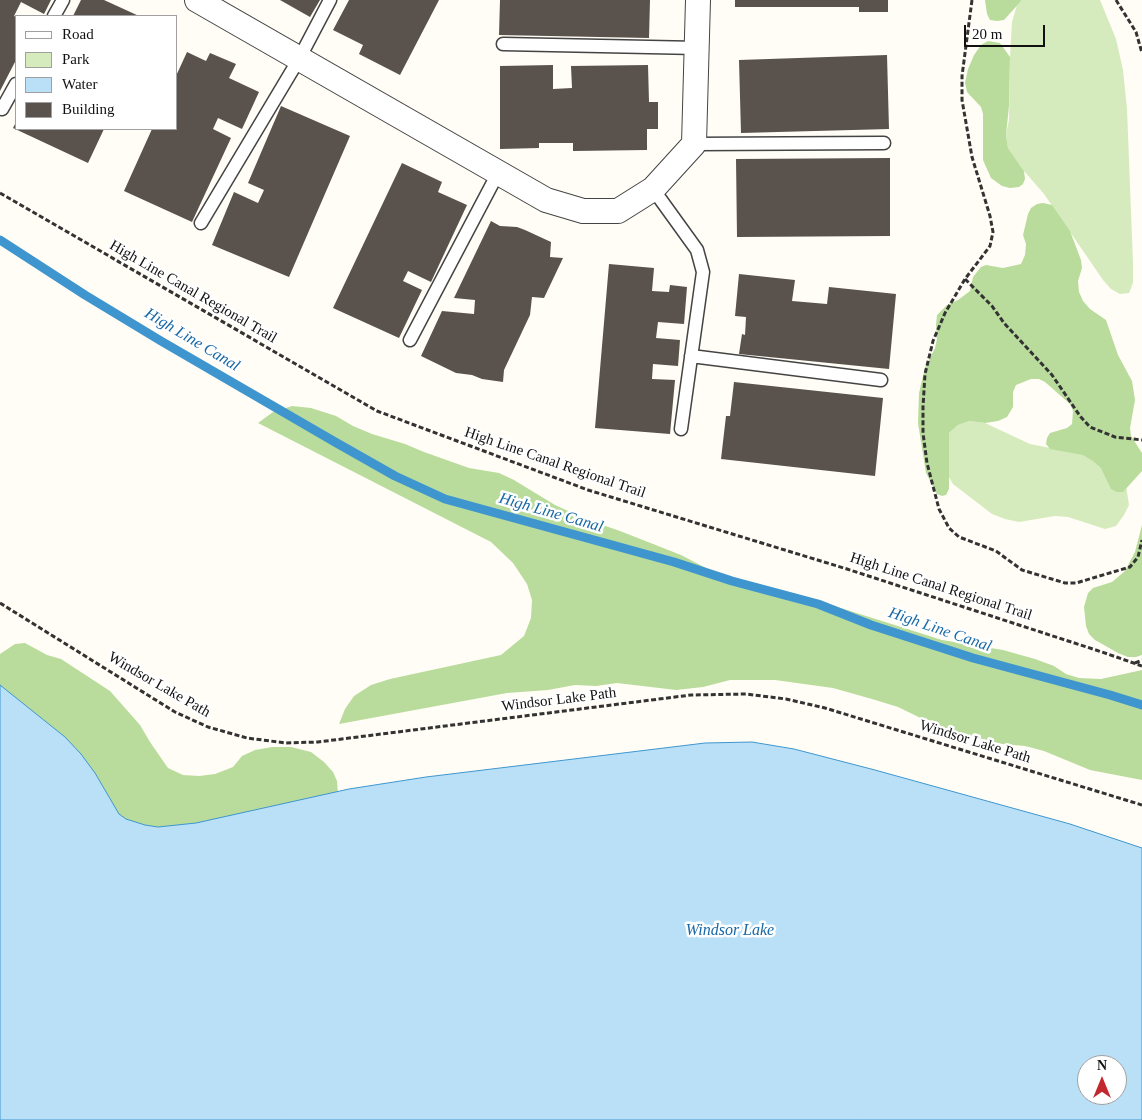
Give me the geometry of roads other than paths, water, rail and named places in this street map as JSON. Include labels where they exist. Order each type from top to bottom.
[{"type":"street","points":[[197,0],[546,200],[583,211],[618,211],[653,190],[694,144],[698,0]]},
{"type":"lane","points":[[55,15],[63,0]]},
{"type":"lane","points":[[201,223],[299,59],[330,0]]},
{"type":"lane","points":[[503,44],[698,48]]},
{"type":"lane","points":[[2,109],[15,86]]},
{"type":"lane","points":[[694,144],[884,143]]},
{"type":"lane","points":[[410,340],[498,173]]},
{"type":"lane","points":[[653,190],[697,250],[703,272],[681,429]]},
{"type":"lane","points":[[691,356],[881,380]]},
{"type":"water","name":"Windsor Lake","points":[[0,685],[65,737],[81,754],[95,773],[119,814],[126,819],[158,827],[196,823],[349,789],[426,777],[705,743],[752,742],[794,749],[875,770],[1070,824],[1142,848],[1142,1120],[0,1120]]},
{"type":"waterway","name":"High Line Canal","points":[[0,240],[161,341],[395,476],[445,499],[818,604],[871,625],[973,658],[1142,705]]}]
